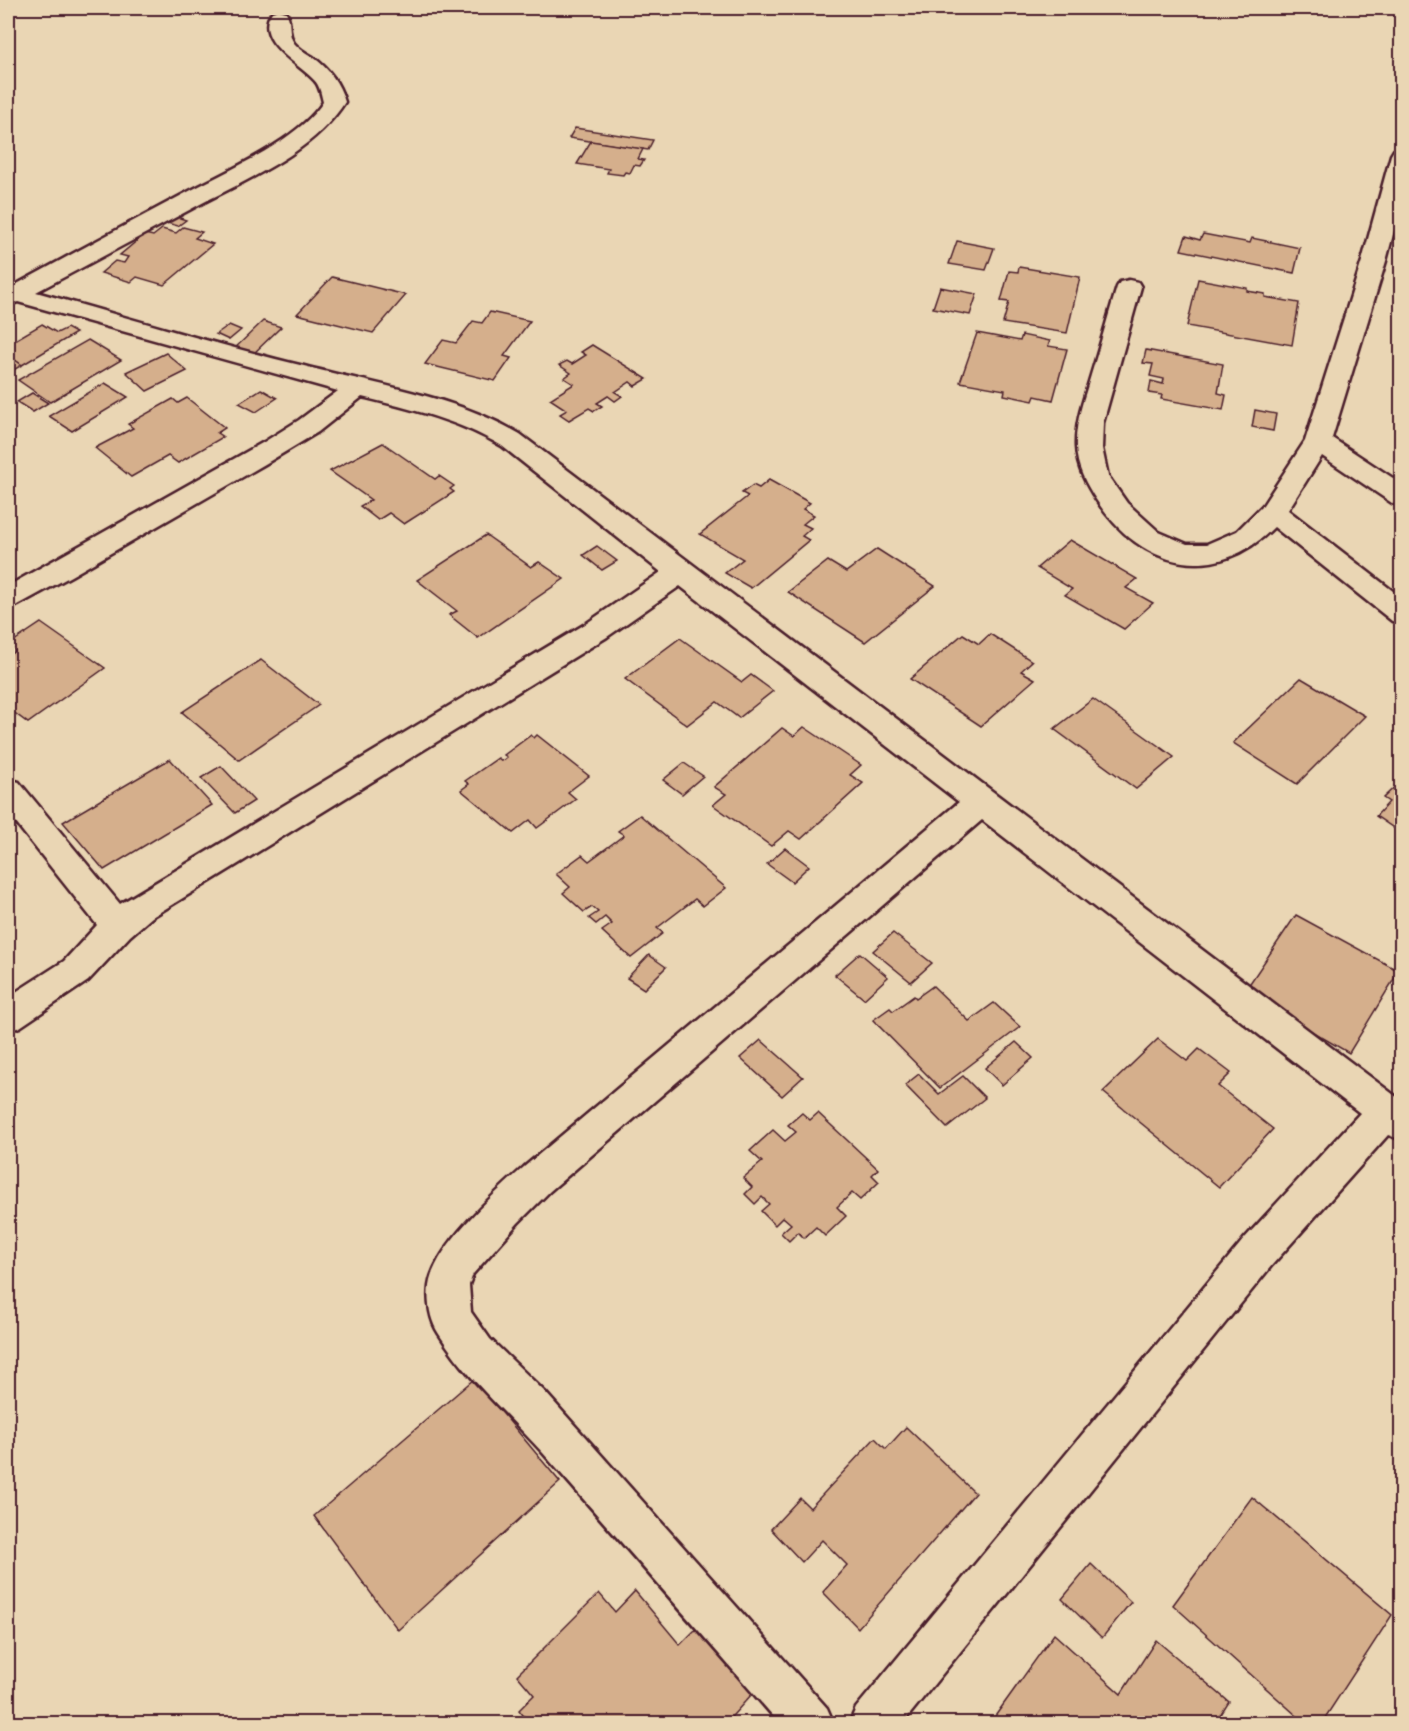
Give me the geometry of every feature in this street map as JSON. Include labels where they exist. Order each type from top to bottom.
[{"type":"street","points":[[11,296],[259,163],[284,148],[329,112],[334,102],[328,84],[304,60],[287,48],[277,33],[279,16]]},
{"type":"street","points":[[1129,287],[1090,423],[1089,448],[1095,477],[1117,510],[1149,539],[1169,549],[1187,554],[1208,554],[1227,548],[1247,538],[1273,512],[1318,441],[1374,261],[1401,155]]},
{"type":"street","points":[[11,296],[446,410],[511,440],[1394,1117],[1258,1252],[872,1724]]},
{"type":"street","points":[[8,598],[115,540],[296,434],[334,409],[357,388]]},
{"type":"street","points":[[1318,441],[1401,497]]},
{"type":"street","points":[[1273,512],[1401,614]]},
{"type":"street","points":[[8,1016],[76,971],[118,926],[140,907],[597,630],[681,572]]},
{"type":"street","points":[[8,791],[118,926]]},
{"type":"street","points":[[811,1724],[530,1407],[476,1353],[451,1318],[449,1285],[459,1261],[504,1210],[537,1179],[981,802]]},
{"type":"building","points":[[575,128],[653,140],[648,150],[569,138]]},
{"type":"building","points":[[591,141],[643,149],[638,159],[644,160],[640,166],[634,165],[630,173],[625,172],[623,175],[607,173],[609,169],[577,164]]},
{"type":"building","points":[[171,215],[186,220],[178,226],[163,222]]},
{"type":"building","points":[[183,227],[202,232],[195,238],[213,244],[164,285],[137,277],[131,282],[101,273],[115,261],[124,263],[128,257],[120,255],[145,234],[153,236],[162,229],[176,233]]},
{"type":"building","points":[[1203,234],[1250,243],[1252,238],[1300,248],[1294,273],[1181,250],[1186,236],[1200,240]]},
{"type":"building","points":[[957,241],[994,248],[986,270],[949,264]]},
{"type":"building","points":[[1019,267],[1080,277],[1067,333],[1003,323],[1009,302],[1001,301],[1009,271],[1018,272]]},
{"type":"building","points":[[332,277],[406,295],[373,333],[297,314]]},
{"type":"building","points":[[1198,279],[1247,288],[1247,291],[1265,294],[1265,297],[1299,303],[1292,345],[1187,326]]},
{"type":"building","points":[[940,287],[977,294],[970,315],[933,308]]},
{"type":"building","points":[[490,312],[530,321],[504,356],[511,358],[495,381],[425,364],[443,340],[456,343],[473,321],[482,323]]},
{"type":"building","points":[[263,321],[281,327],[252,355],[233,350]]},
{"type":"building","points":[[42,324],[57,333],[67,328],[76,333],[22,365],[8,355],[8,344]]},
{"type":"building","points":[[229,325],[241,330],[229,340],[216,334]]},
{"type":"building","points":[[977,333],[1020,341],[1022,335],[1050,341],[1048,346],[1067,349],[1053,400],[1035,396],[1033,401],[1004,395],[1005,390],[960,382]]},
{"type":"building","points":[[88,340],[121,360],[50,402],[18,380]]},
{"type":"building","points":[[592,345],[647,379],[635,386],[630,382],[615,392],[622,396],[615,401],[608,396],[597,403],[602,406],[594,411],[589,408],[569,420],[560,414],[567,410],[550,399],[574,384],[564,378],[571,373],[559,365],[567,361],[572,364],[586,355],[581,352]]},
{"type":"building","points":[[1146,350],[1223,364],[1218,393],[1226,395],[1223,410],[1161,399],[1162,395],[1149,393],[1151,381],[1163,384],[1164,379],[1150,376],[1153,364],[1143,363]]},
{"type":"building","points":[[166,353],[187,371],[147,391],[126,372]]},
{"type":"building","points":[[8,355],[22,365],[10,372]]},
{"type":"building","points":[[105,383],[128,397],[72,431],[49,416]]},
{"type":"building","points":[[261,389],[277,398],[256,412],[239,403]]},
{"type":"building","points":[[32,393],[48,403],[33,412],[17,402]]},
{"type":"building","points":[[187,398],[225,428],[217,433],[223,437],[178,463],[168,456],[131,477],[95,448],[133,428],[128,424],[173,399],[178,403]]},
{"type":"building","points":[[1255,410],[1276,414],[1273,431],[1252,427]]},
{"type":"building","points":[[383,443],[435,479],[439,476],[454,486],[450,489],[454,492],[404,524],[389,513],[378,520],[360,506],[371,500],[330,471]]},
{"type":"building","points":[[769,480],[810,503],[803,509],[814,515],[803,524],[811,528],[802,536],[809,540],[751,588],[725,573],[743,559],[700,534],[748,496],[742,493],[753,485],[759,488]]},
{"type":"building","points":[[486,535],[531,567],[539,562],[564,579],[478,638],[449,615],[457,611],[417,580]]},
{"type":"building","points":[[1070,540],[1137,579],[1126,588],[1153,603],[1124,629],[1065,595],[1072,589],[1037,568]]},
{"type":"building","points":[[597,546],[617,561],[602,570],[583,555]]},
{"type":"building","points":[[877,549],[935,586],[865,642],[788,592],[828,561],[846,572]]},
{"type":"building","points":[[41,623],[105,668],[28,723],[8,708],[8,656],[15,651],[8,645]]},
{"type":"building","points":[[963,634],[979,644],[990,634],[1032,661],[1021,671],[1035,679],[981,726],[910,679]]},
{"type":"building","points":[[680,638],[742,682],[751,675],[773,691],[739,718],[717,702],[687,725],[625,679]]},
{"type":"building","points":[[261,660],[319,705],[239,760],[182,712]]},
{"type":"building","points":[[1301,678],[1365,716],[1297,784],[1233,743]]},
{"type":"building","points":[[1093,699],[1174,757],[1136,789],[1054,729]]},
{"type":"building","points":[[804,727],[861,765],[850,775],[863,783],[801,839],[789,831],[771,846],[713,805],[726,794],[714,787],[782,728],[794,736]]},
{"type":"building","points":[[531,735],[534,738],[537,735],[589,776],[568,792],[576,799],[537,828],[530,820],[513,833],[461,790],[469,784],[465,781],[498,758],[502,761],[507,757],[504,755]]},
{"type":"building","points":[[170,759],[212,805],[104,870],[63,822]]},
{"type":"building","points":[[684,763],[703,776],[682,794],[663,780]]},
{"type":"building","points":[[221,766],[254,801],[235,813],[201,778]]},
{"type":"building","points":[[1402,780],[1402,828],[1398,831],[1376,816],[1389,802],[1383,798]]},
{"type":"building","points":[[640,815],[726,888],[703,906],[695,899],[657,928],[663,933],[631,958],[602,931],[612,924],[605,917],[596,924],[589,918],[598,912],[592,907],[584,912],[563,893],[570,887],[556,874],[582,855],[589,861],[624,835],[618,831]]},
{"type":"building","points":[[785,848],[809,866],[792,882],[767,864]]},
{"type":"building","points":[[1296,915],[1399,971],[1349,1053],[1244,992]]},
{"type":"building","points":[[893,933],[932,963],[911,982],[873,951]]},
{"type":"building","points":[[860,953],[888,977],[864,999],[835,975]]},
{"type":"building","points":[[649,955],[666,967],[644,989],[627,978]]},
{"type":"building","points":[[933,986],[969,1021],[994,1003],[1020,1027],[940,1088],[873,1020],[890,1008],[893,1011],[914,996],[916,998]]},
{"type":"building","points":[[1158,1039],[1187,1061],[1199,1049],[1231,1073],[1218,1086],[1273,1129],[1219,1187],[1103,1092]]},
{"type":"building","points":[[761,1040],[803,1077],[782,1096],[740,1058]]},
{"type":"building","points":[[1016,1042],[1033,1058],[1002,1085],[985,1068]]},
{"type":"building","points":[[919,1074],[939,1094],[963,1076],[985,1098],[947,1128],[905,1085]]},
{"type":"building","points":[[802,1113],[810,1120],[818,1113],[878,1169],[872,1175],[879,1182],[860,1200],[852,1193],[837,1207],[846,1216],[825,1236],[816,1227],[804,1238],[798,1232],[789,1241],[781,1233],[791,1224],[783,1217],[775,1225],[761,1211],[769,1204],[762,1197],[755,1204],[745,1194],[752,1187],[743,1178],[762,1162],[750,1151],[773,1130],[785,1141],[796,1132],[788,1125]]},
{"type":"building","points":[[474,1379],[560,1482],[398,1630],[314,1516]]},
{"type":"building","points":[[906,1427],[975,1493],[858,1628],[823,1592],[847,1565],[822,1540],[802,1562],[771,1529],[800,1498],[810,1508],[875,1438],[886,1449]]},
{"type":"building","points":[[1252,1497],[1392,1615],[1321,1724],[1306,1724],[1173,1605]]},
{"type":"building","points":[[1091,1564],[1131,1602],[1102,1638],[1062,1599]]},
{"type":"building","points":[[635,1591],[680,1645],[705,1620],[761,1684],[725,1724],[530,1724],[519,1710],[534,1695],[517,1675],[599,1593],[615,1612]]},
{"type":"building","points":[[1054,1634],[1121,1694],[1156,1640],[1229,1702],[1215,1724],[998,1724],[993,1719]]}]
